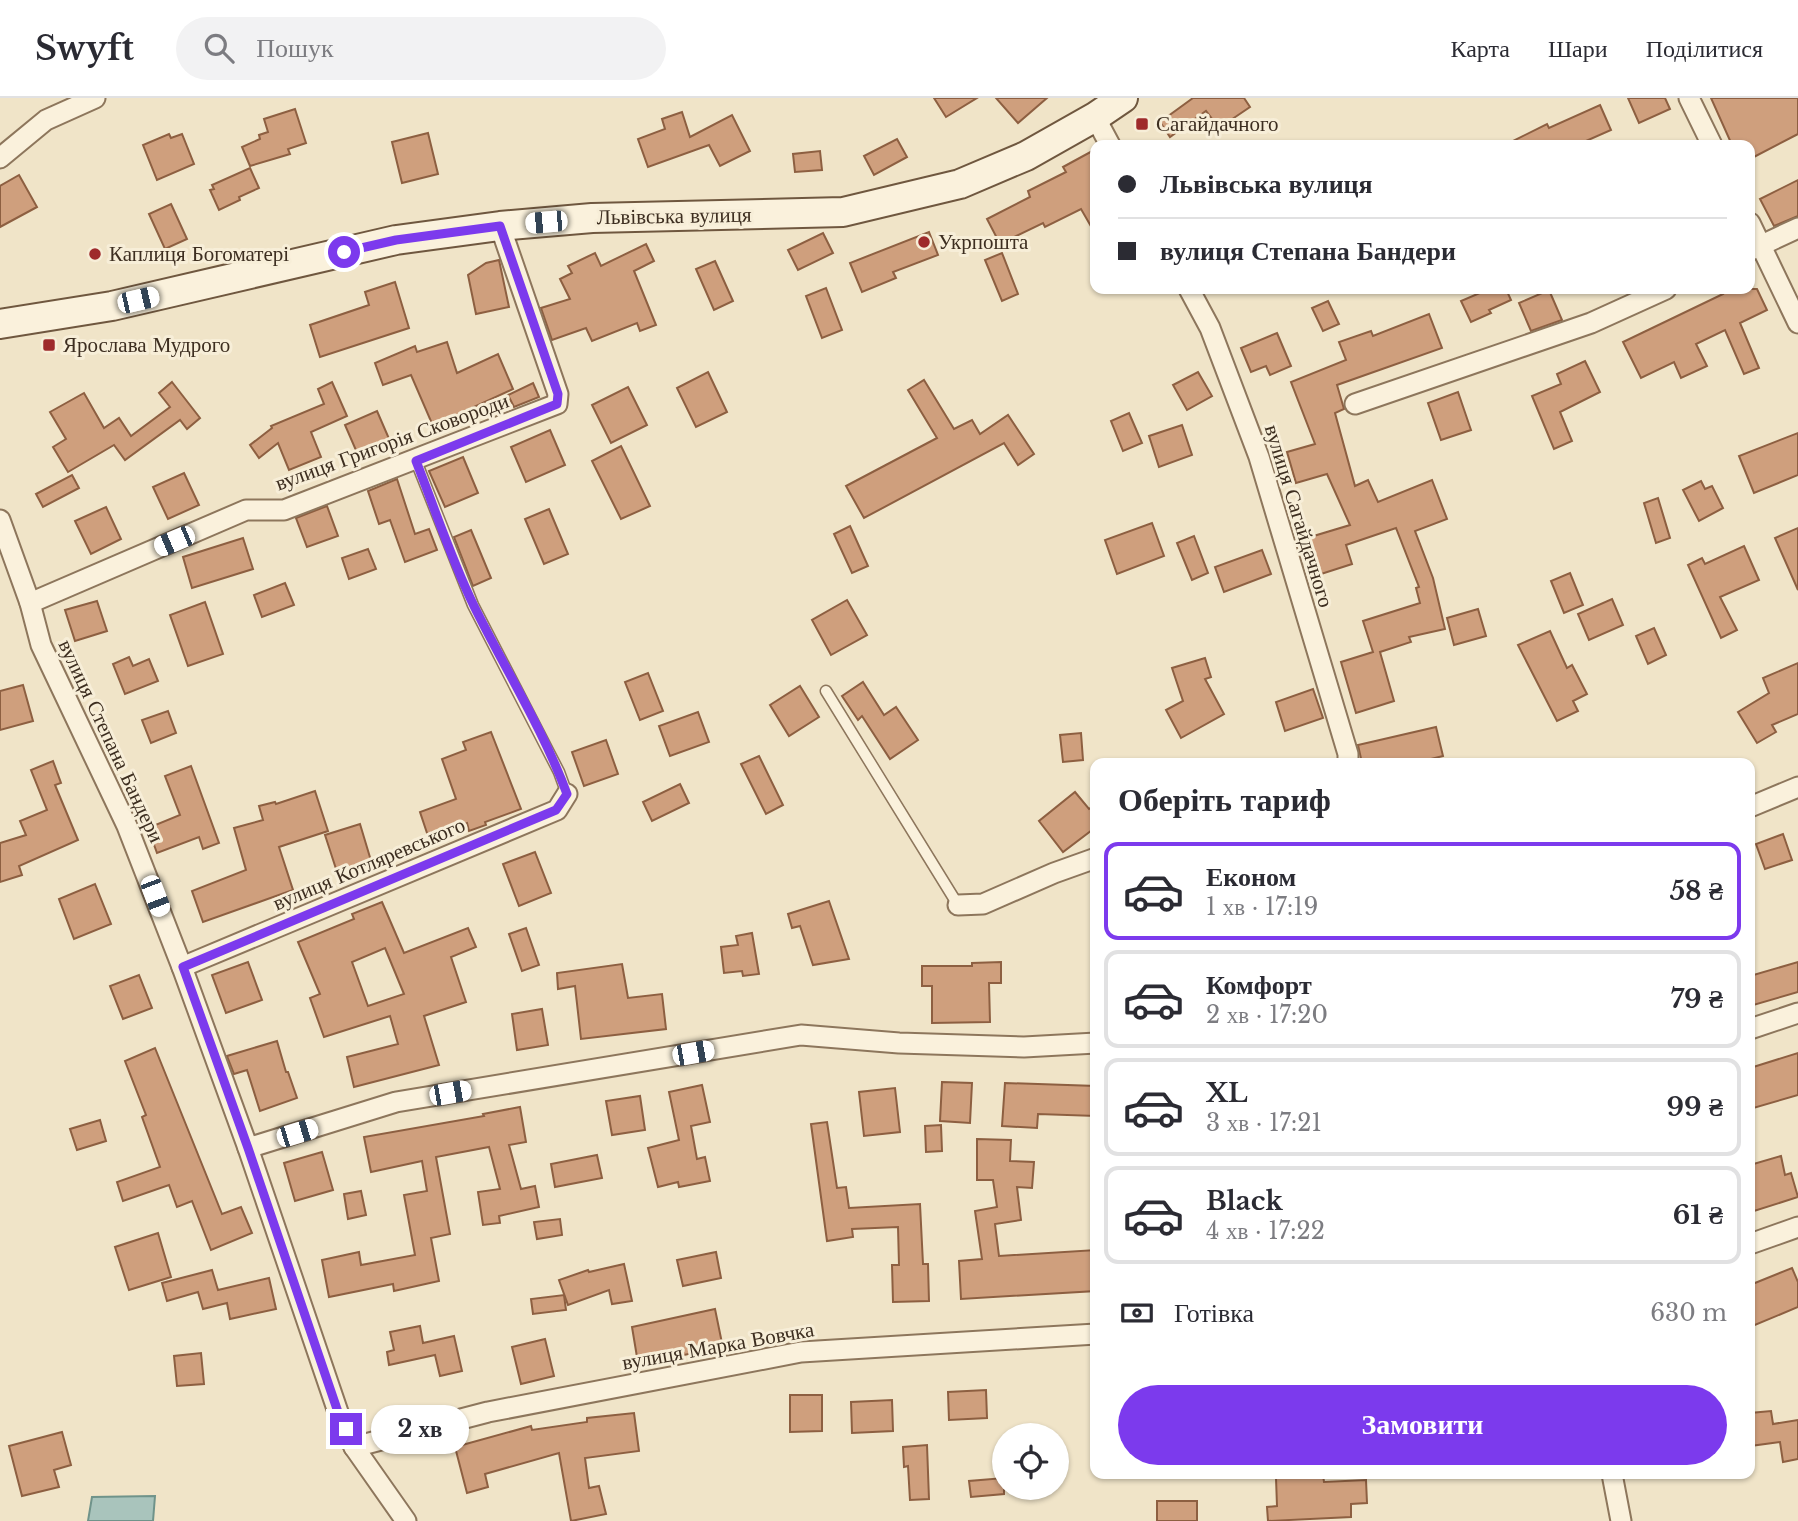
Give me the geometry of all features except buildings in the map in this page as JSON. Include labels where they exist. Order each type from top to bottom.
[{"type":"main road","name":"Львівська вулиця","points":[[0,324],[112,306],[396,240],[500,226],[592,218],[843,212],[960,184],[1026,156],[1123,98]]},
{"type":"street","points":[[0,158],[46,120],[95,98]]},
{"type":"street","points":[[1689,98],[1710,140]]},
{"type":"street","points":[[1095,117],[1107,140]]},
{"type":"street","name":"вулиця Григорія Сковороди","points":[[30,603],[246,510],[284,510],[416,461],[557,404],[558,394],[500,226]]},
{"type":"street","points":[[1798,228],[1755,248],[1798,323]]},
{"type":"street","name":"вулиця Сагайдачного","points":[[1192,294],[1210,328],[1259,457],[1348,758]]},
{"type":"street","points":[[1354,404],[1591,323],[1655,294]]},
{"type":"street","name":"вулиця Степана Бандери","points":[[0,520],[30,603],[41,645],[127,826],[183,967],[338,1412],[354,1447],[406,1521]]},
{"type":"street","points":[[1755,805],[1798,787]]},
{"type":"street","name":"вулиця Котляревського","points":[[183,967],[556,810],[567,794]]},
{"type":"street","points":[[958,905],[983,904],[1090,860]]},
{"type":"street","points":[[1755,1027],[1798,1013]]},
{"type":"street","points":[[248,1148],[396,1102],[801,1035],[899,1043],[1010,1047],[1090,1044]]},
{"type":"street","points":[[1755,1242],[1798,1227]]},
{"type":"street","name":"вулиця Марка Вовчка","points":[[354,1447],[488,1412],[801,1352],[1090,1334]]},
{"type":"street","points":[[1613,1479],[1621,1521]]},
{"type":"lane","points":[[416,461],[473,605],[526,705],[567,794]]},
{"type":"lane","points":[[826,691],[958,905]]},
{"type":"water","points":[[155,1496],[153,1521],[88,1521],[92,1497]]},
{"type":"place","name":"Сагайдачного","points":[[1142,124]]},
{"type":"place","name":"Укрпошта","points":[[924,242]]},
{"type":"place","name":"Каплиця Богоматері","points":[[95,254]]},
{"type":"place","name":"Ярослава Мудрого","points":[[49,345]]},
{"type":"route","points":[[344,252],[396,240],[500,226],[558,394],[557,404],[416,461],[473,605],[509,671],[559,772],[567,794],[556,810],[183,967],[346,1429]]}]
